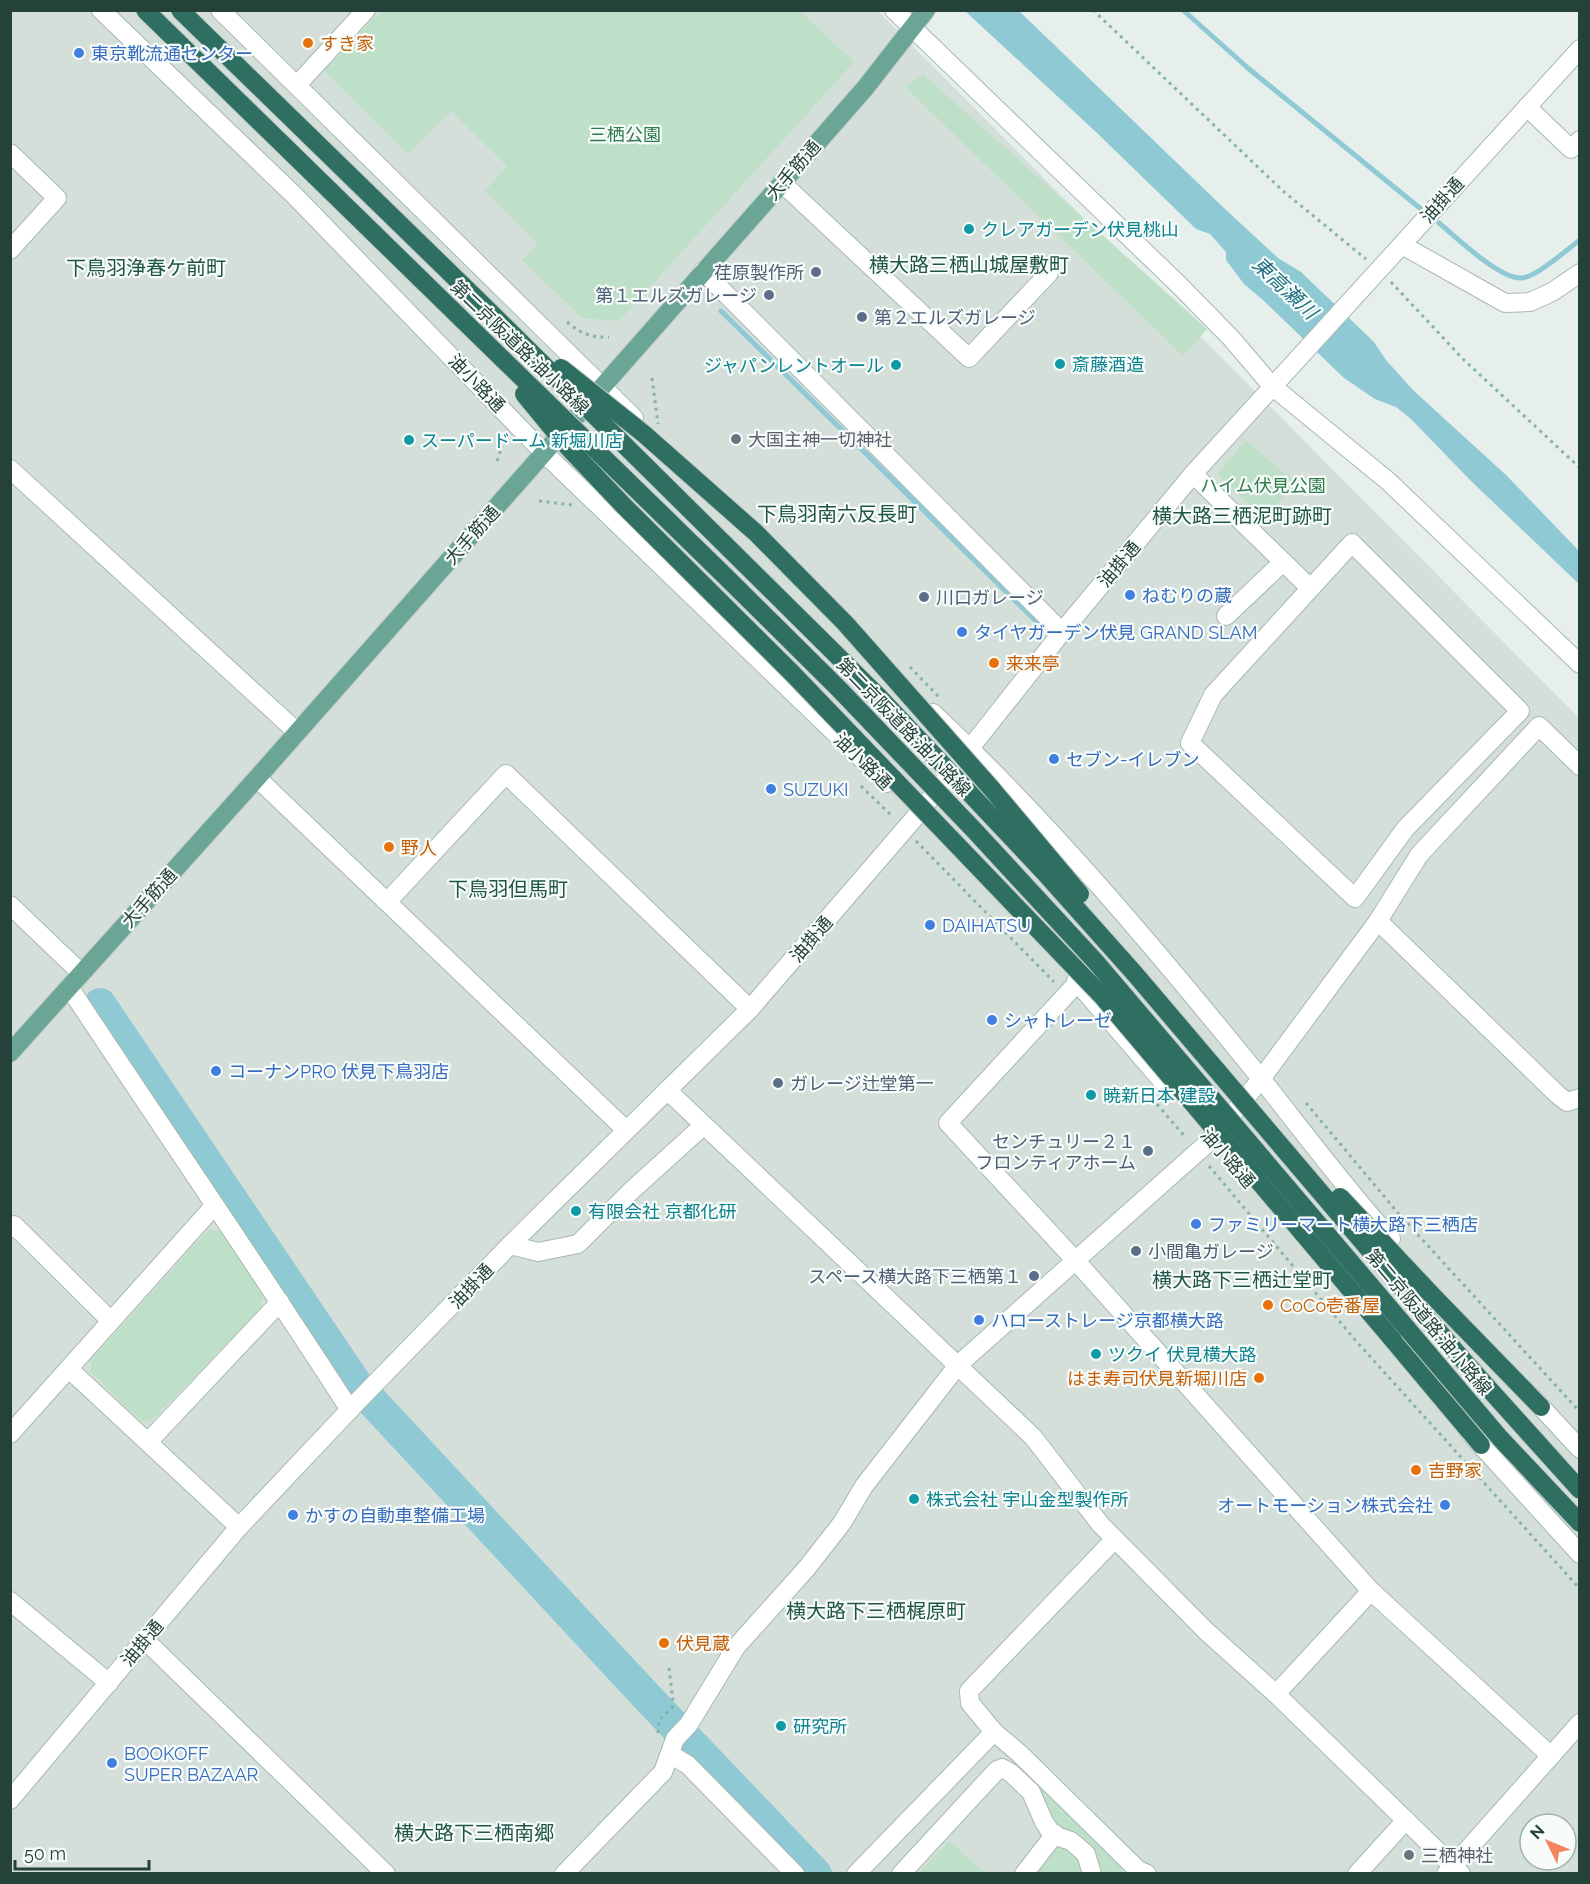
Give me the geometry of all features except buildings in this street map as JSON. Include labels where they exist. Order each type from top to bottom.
[{"type":"highway","name":"第二京阪道路;油小路線","points":[[145,10],[838,688],[974,830],[1095,961],[1500,1438],[1580,1523]]},
{"type":"highway","name":"第二京阪道路;油小路線","points":[[180,10],[485,307],[878,696],[1044,872],[1143,983],[1463,1360],[1580,1490]]},
{"type":"highway","points":[[485,307],[644,434],[756,533],[845,623],[991,788],[1307,1163],[1541,1407]]},
{"type":"highway","points":[[467,326],[574,453],[623,505],[793,674],[1102,996],[1481,1445]]},
{"type":"main road","name":"大手筋通","points":[[10,1053],[257,778],[782,183],[866,87],[919,18]]},
{"type":"street","name":"油小路通","points":[[101,10],[295,196],[544,453],[918,814],[1072,989],[1212,1139],[1580,1554]]},
{"type":"street","points":[[220,10],[602,386],[814,600],[971,748],[1073,855],[1261,1079],[1376,1223],[1580,1449]]},
{"type":"street","points":[[297,85],[366,10]]},
{"type":"street","points":[[894,10],[919,18],[1231,338],[1272,386],[1388,481],[1580,664]]},
{"type":"street","name":"油掛通","points":[[10,1800],[239,1527],[510,1245],[750,1009],[918,814],[1062,632],[1194,474],[1527,107],[1576,60]]},
{"type":"street","points":[[1527,107],[1571,149],[1580,140]]},
{"type":"street","points":[[10,153],[57,198],[10,250]]},
{"type":"street","points":[[782,183],[969,358],[1049,273]]},
{"type":"street","points":[[1402,245],[1505,303],[1530,302],[1552,292],[1580,273]]},
{"type":"street","points":[[703,272],[1062,632]]},
{"type":"street","points":[[10,469],[297,732]]},
{"type":"street","points":[[1194,474],[1310,588]]},
{"type":"street","points":[[1352,543],[1520,711],[1405,829],[1355,898],[1190,743],[1213,695],[1310,588],[1352,543]]},
{"type":"street","points":[[1226,616],[1283,562]]},
{"type":"street","points":[[564,1874],[663,1772],[673,1746],[736,1647],[806,1569],[842,1523],[864,1486],[958,1365],[1212,1139],[1261,1079],[1378,921],[1419,855],[1539,726],[1580,766]]},
{"type":"street","points":[[387,902],[506,774],[750,1009]]},
{"type":"street","points":[[257,778],[626,1130]]},
{"type":"street","points":[[10,905],[81,973]]},
{"type":"street","points":[[1378,921],[1558,1095],[1567,1102],[1580,1098]]},
{"type":"street","points":[[69,987],[214,1206],[353,1406]]},
{"type":"street","points":[[1072,989],[948,1123],[1075,1260],[1371,1591],[1551,1756]]},
{"type":"street","points":[[668,1090],[1033,1437],[1101,1524],[1206,1631],[1276,1694],[1406,1820],[1454,1871],[1471,1874]]},
{"type":"street","points":[[510,1245],[538,1252],[578,1244],[630,1192],[704,1125]]},
{"type":"street","points":[[10,1434],[214,1206]]},
{"type":"street","points":[[10,1229],[14,1225],[111,1321]]},
{"type":"street","points":[[148,1442],[280,1302]]},
{"type":"street","points":[[69,1369],[239,1527]]},
{"type":"street","points":[[1115,1539],[969,1690],[970,1703],[994,1732],[1020,1754],[1139,1872]]},
{"type":"street","points":[[1276,1694],[1371,1591]]},
{"type":"street","points":[[10,1601],[109,1683]]},
{"type":"street","points":[[145,1640],[386,1874]]},
{"type":"street","points":[[1454,1871],[1580,1723]]},
{"type":"street","points":[[861,1872],[994,1732]]},
{"type":"street","points":[[673,1746],[688,1765],[795,1874]]},
{"type":"street","points":[[977,1749],[1030,1792],[1044,1822],[1055,1834],[1081,1848],[1090,1861],[1092,1874]]},
{"type":"street","points":[[901,1874],[1020,1754]]},
{"type":"street","points":[[1357,1874],[1406,1820]]},
{"type":"street","points":[[1024,1874],[1055,1834]]},
{"type":"street","points":[[1014,1874],[1017,1871],[1019,1874]]},
{"type":"path","points":[[1093,10],[1283,191],[1379,270],[1463,359],[1580,468]]},
{"type":"path","points":[[567,322],[578,332],[609,337]]},
{"type":"path","points":[[539,501],[574,506]]},
{"type":"path","points":[[857,781],[1072,989]]},
{"type":"path","points":[[1154,1100],[1356,1341],[1580,1589]]},
{"type":"path","points":[[669,1668],[674,1701]]},
{"type":"path","points":[[659,1720],[674,1706]]},
{"type":"shaded area","points":[[11,11],[878,11],[1579,718],[1579,1873],[11,1874]]},
{"type":"green space","name":"三栖公園","points":[[382,10],[800,11],[854,62],[619,321],[582,318],[522,260],[538,244],[485,191],[507,166],[451,111],[408,154],[324,71]]},
{"type":"green space","points":[[923,74],[1207,329],[1183,356],[905,87]]},
{"type":"green space","name":"ハイム伏見公園","points":[[1246,440],[1297,484],[1263,518],[1217,474]]},
{"type":"green space","points":[[209,1229],[224,1232],[264,1294],[260,1310],[151,1421],[140,1420],[91,1373],[91,1360]]},
{"type":"green space","points":[[1038,1784],[1120,1865],[1123,1873],[1097,1873],[1057,1829],[1036,1785]]},
{"type":"green space","points":[[949,1841],[985,1873],[919,1873]]},
{"type":"green space","points":[[1057,1844],[1072,1846],[1088,1873],[1037,1873],[1032,1869]]},
{"type":"water","name":"東高瀬川","points":[[965,11],[1019,11],[1225,209],[1278,258],[1301,272],[1374,342],[1386,360],[1414,391],[1506,475],[1579,551],[1579,584],[1471,481],[1411,419],[1396,407],[1375,399],[1344,378],[1244,284],[1226,260],[1226,252],[1210,234],[1196,229],[1096,132]]},
{"type":"waterway","points":[[1183,10],[1249,69],[1421,209]]},
{"type":"waterway","points":[[1439,223],[1491,265],[1513,277],[1529,276],[1544,268],[1580,240]]},
{"type":"waterway","points":[[721,311],[1042,627]]},
{"type":"waterway","points":[[100,1004],[357,1385],[647,1697],[816,1874]]},
{"type":"place","name":"すき家","points":[[308,43]]},
{"type":"place","name":"東京靴流通センター","points":[[79,53]]},
{"type":"place","name":"クレアガーデン伏見桃山","points":[[969,229]]},
{"type":"place","name":"荏原製作所","points":[[816,272]]},
{"type":"place","name":"第１エルズガレージ","points":[[769,295]]},
{"type":"place","name":"第２エルズガレージ","points":[[862,317]]},
{"type":"place","name":"斎藤酒造","points":[[1060,364]]},
{"type":"place","name":"ジャパンレントオール","points":[[896,365]]},
{"type":"place","name":"大国主神一切神社","points":[[736,439]]},
{"type":"place","name":"スーパードーム 新堀川店","points":[[409,440]]},
{"type":"place","name":"ねむりの蔵","points":[[1130,595]]},
{"type":"place","name":"川口ガレージ","points":[[924,597]]},
{"type":"place","name":"タイヤガーデン伏見 GRAND SLAM","points":[[962,632]]},
{"type":"place","name":"来来亭","points":[[994,663]]},
{"type":"place","name":"セブン-イレブン","points":[[1054,759]]},
{"type":"place","name":"SUZUKI","points":[[771,789]]},
{"type":"place","name":"野人","points":[[389,847]]},
{"type":"place","name":"DAIHATSU","points":[[930,925]]},
{"type":"place","name":"シャトレーゼ","points":[[992,1020]]},
{"type":"place","name":"コーナンPRO 伏見下鳥羽店","points":[[216,1071]]},
{"type":"place","name":"ガレージ辻堂第一","points":[[778,1083]]},
{"type":"place","name":"暁新日本 建設","points":[[1091,1095]]},
{"type":"place","name":"センチュリー２１ フロンティアホーム","points":[[1148,1151]]},
{"type":"place","name":"有限会社 京都化研","points":[[576,1211]]},
{"type":"place","name":"ファミリーマート横大路下三栖店","points":[[1196,1224]]},
{"type":"place","name":"小間亀ガレージ","points":[[1136,1251]]},
{"type":"place","name":"スペース横大路下三栖第１","points":[[1034,1276]]},
{"type":"place","name":"CoCo壱番屋","points":[[1268,1305]]},
{"type":"place","name":"ハローストレージ京都横大路","points":[[979,1320]]},
{"type":"place","name":"ツクイ 伏見横大路","points":[[1096,1354]]},
{"type":"place","name":"はま寿司伏見新堀川店","points":[[1259,1378]]},
{"type":"place","name":"吉野家","points":[[1416,1470]]},
{"type":"place","name":"株式会社 宇山金型製作所","points":[[914,1499]]},
{"type":"place","name":"オートモーション株式会社","points":[[1445,1505]]},
{"type":"place","name":"かすの自動車整備工場","points":[[293,1515]]},
{"type":"place","name":"伏見蔵","points":[[664,1643]]},
{"type":"place","name":"研究所","points":[[781,1726]]},
{"type":"place","name":"BOOKOFF SUPER BAZAAR","points":[[112,1763]]},
{"type":"place","name":"三栖神社","points":[[1409,1855]]},
{"type":"district","name":"横大路三栖山城屋敷町","points":[[969,265]]},
{"type":"district","name":"下鳥羽浄春ケ前町","points":[[146,268]]},
{"type":"district","name":"下鳥羽南六反長町","points":[[837,514]]},
{"type":"district","name":"横大路三栖泥町跡町","points":[[1242,516]]},
{"type":"district","name":"下鳥羽但馬町","points":[[508,889]]},
{"type":"district","name":"横大路下三栖辻堂町","points":[[1242,1280]]},
{"type":"district","name":"横大路下三栖梶原町","points":[[876,1611]]},
{"type":"district","name":"横大路下三栖南郷","points":[[474,1833]]}]
